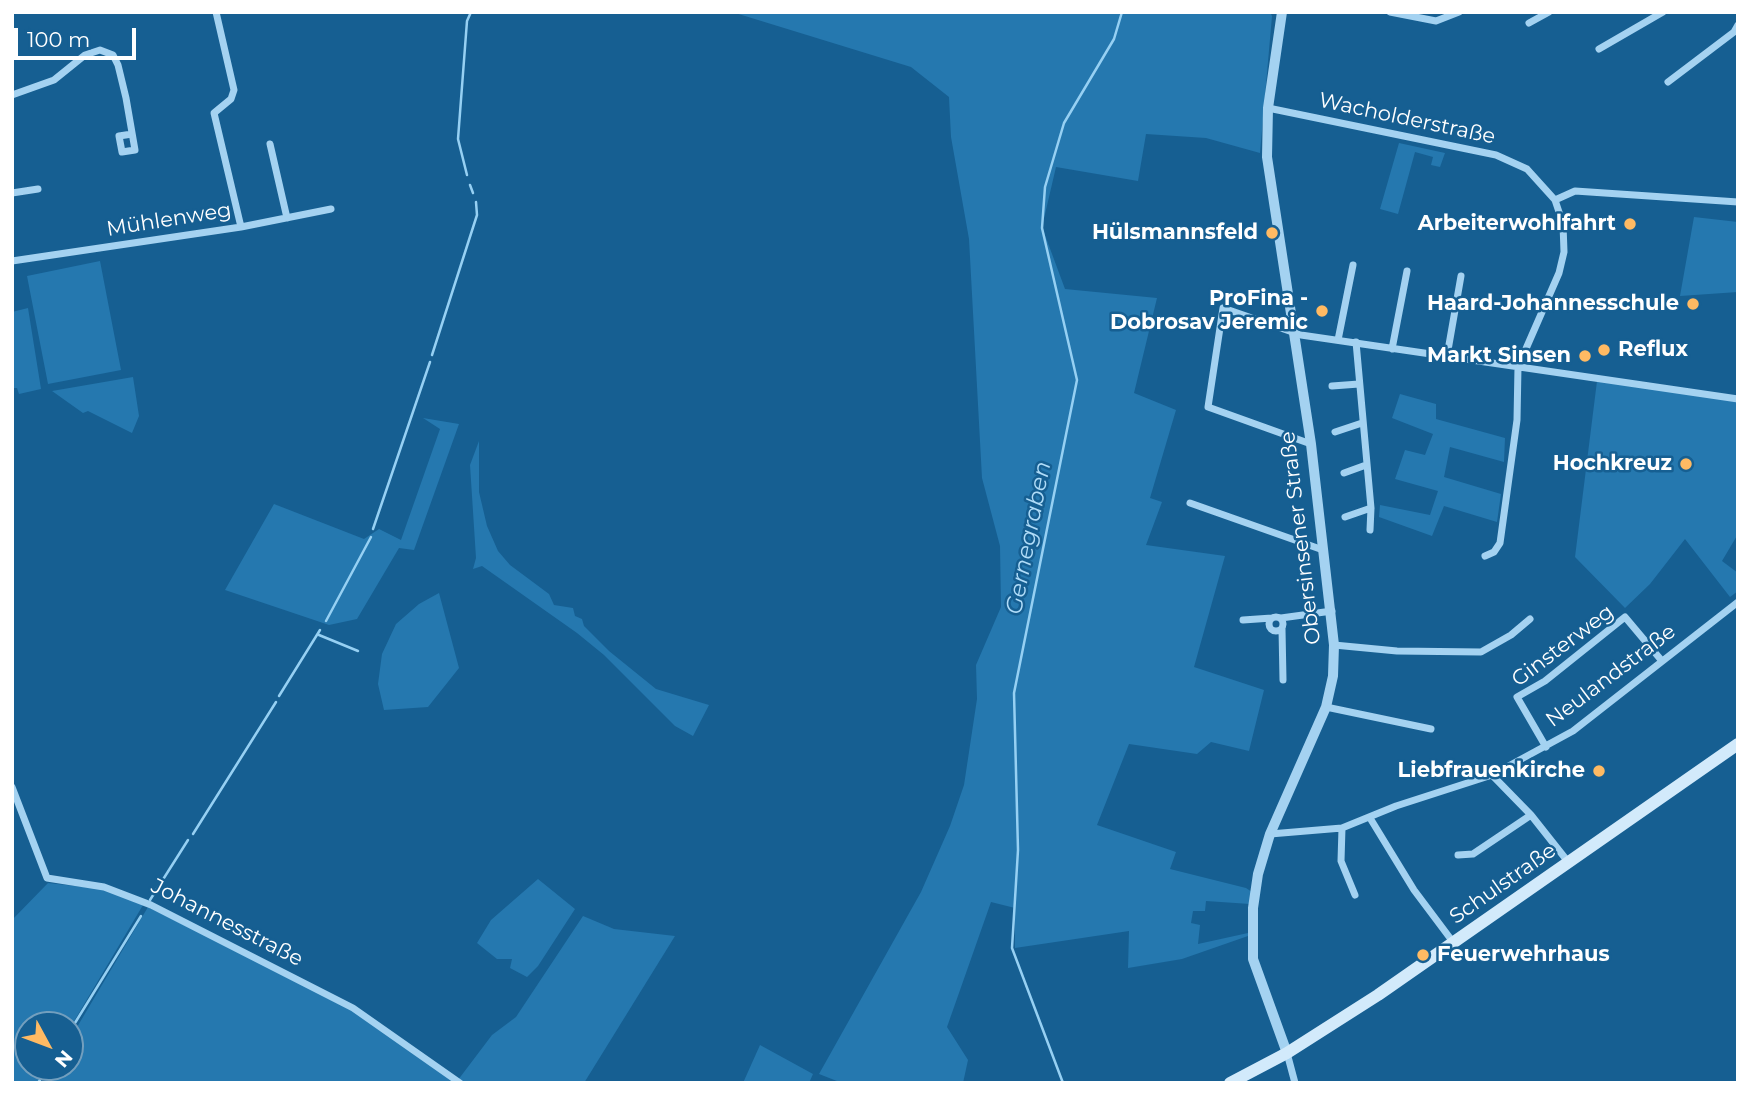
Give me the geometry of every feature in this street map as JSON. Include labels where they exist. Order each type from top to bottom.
[{"type":"main road","name":"Schulstraße","points":[[1230,1083],[1287,1053],[1569,863],[1738,744]]},
{"type":"street","points":[[216,12],[234,90],[231,99],[215,113],[241,227]]},
{"type":"street","name":"Obersinsener Straße","points":[[1282,12],[1268,108],[1267,157],[1311,444],[1334,645],[1333,676],[1326,707],[1270,834],[1258,874],[1253,908],[1253,959],[1296,1083]]},
{"type":"street","points":[[1390,12],[1436,21],[1459,12]]},
{"type":"street","points":[[1529,23],[1549,12]]},
{"type":"street","points":[[1599,49],[1664,12]]},
{"type":"street","points":[[1668,82],[1734,32],[1738,25]]},
{"type":"street","points":[[12,95],[54,80],[85,55],[100,50],[113,55],[118,65],[132,134]]},
{"type":"street","name":"Wacholderstraße","points":[[1268,108],[1496,155],[1527,169],[1555,200],[1563,224],[1564,252],[1559,273],[1518,368]]},
{"type":"street","points":[[270,145],[287,218]]},
{"type":"street","points":[[12,193],[38,189]]},
{"type":"street","points":[[1555,200],[1577,191],[1738,202]]},
{"type":"street","name":"Mühlenweg","points":[[12,261],[241,227],[331,209]]},
{"type":"street","points":[[1338,341],[1353,265]]},
{"type":"street","points":[[1392,349],[1407,271]]},
{"type":"street","points":[[1447,356],[1461,276]]},
{"type":"street","points":[[1311,444],[1208,407],[1223,308],[1294,333],[1338,341],[1738,399]]},
{"type":"street","points":[[1356,342],[1371,508],[1370,530]]},
{"type":"street","points":[[1485,556],[1494,552],[1500,543],[1517,420],[1518,368]]},
{"type":"street","points":[[1332,386],[1359,384]]},
{"type":"street","points":[[1335,432],[1362,423]]},
{"type":"street","points":[[1344,473],[1366,465]]},
{"type":"street","points":[[1190,503],[1323,550]]},
{"type":"street","points":[[1345,517],[1371,508]]},
{"type":"street","name":"Neulandstraße","points":[[1270,834],[1342,828],[1396,806],[1492,775],[1573,731],[1738,602]]},
{"type":"street","points":[[1243,620],[1332,611]]},
{"type":"street","name":"Ginsterweg","points":[[1546,747],[1517,697],[1545,681],[1625,617],[1662,661]]},
{"type":"street","points":[[1277,618],[1282,629],[1283,680]]},
{"type":"street","points":[[1277,618],[1270,628],[1276,632],[1282,629]]},
{"type":"street","points":[[1334,645],[1397,651],[1481,652],[1511,635],[1530,619]]},
{"type":"street","points":[[1326,707],[1431,729]]},
{"type":"street","points":[[1492,775],[1531,815],[1569,863]]},
{"type":"street","name":"Johannesstraße","points":[[12,787],[47,878],[129,894],[353,1008],[460,1083]]},
{"type":"street","points":[[1458,855],[1473,854],[1531,815]]},
{"type":"street","points":[[1370,818],[1414,890],[1453,942]]},
{"type":"street","points":[[1342,828],[1340,861],[1355,895]]},
{"type":"shaded area","points":[[732,12],[1270,12],[1272,16],[1260,153],[1206,138],[1146,134],[1138,181],[1056,167],[1042,227],[1065,289],[1157,298],[1134,393],[1176,410],[1150,498],[1162,502],[1146,545],[1225,556],[1194,667],[1264,690],[1249,751],[1211,742],[1197,754],[1129,744],[1097,825],[1176,852],[1170,869],[1246,888],[1252,892],[1250,904],[1206,901],[1205,911],[1193,911],[1191,923],[1200,925],[1198,944],[1248,933],[1248,936],[1182,959],[1128,968],[1129,931],[1015,948],[1015,908],[991,902],[947,1027],[968,1060],[963,1083],[842,1083],[819,1074],[921,892],[950,826],[964,785],[977,699],[976,665],[1001,607],[1000,546],[982,478],[969,239],[951,137],[949,97],[911,67]]},
{"type":"shaded area","points":[[1399,143],[1445,153],[1440,167],[1431,165],[1433,157],[1415,152],[1398,214],[1380,209]]},
{"type":"shaded area","points":[[1694,217],[1738,222],[1738,292],[1680,296]]},
{"type":"shaded area","points":[[100,261],[121,370],[48,384],[27,276]]},
{"type":"shaded area","points":[[28,308],[41,389],[19,394],[17,388],[12,388],[12,312]]},
{"type":"shaded area","points":[[133,377],[139,416],[132,433],[88,411],[83,413],[52,391]]},
{"type":"shaded area","points":[[1597,381],[1738,401],[1738,534],[1722,561],[1738,573],[1738,591],[1730,597],[1685,539],[1650,584],[1625,608],[1575,557]]},
{"type":"shaded area","points":[[1400,394],[1436,404],[1436,419],[1505,438],[1504,462],[1450,447],[1444,477],[1501,494],[1497,522],[1444,506],[1432,536],[1379,517],[1380,505],[1430,515],[1438,491],[1395,479],[1405,450],[1425,455],[1433,434],[1392,418]]},
{"type":"shaded area","points":[[423,418],[459,424],[414,550],[399,548],[357,619],[329,625],[225,590],[274,504],[364,539],[379,529],[401,540],[440,429]]},
{"type":"shaded area","points":[[479,441],[479,492],[487,526],[498,551],[510,565],[549,594],[554,605],[573,608],[575,616],[582,619],[584,626],[609,651],[656,689],[709,705],[693,736],[675,726],[604,655],[577,633],[482,566],[473,569],[476,558],[470,465]]},
{"type":"shaded area","points":[[439,593],[459,668],[428,707],[384,710],[378,684],[382,654],[396,624],[419,604]]},
{"type":"shaded area","points":[[538,879],[575,909],[538,966],[527,977],[510,968],[512,959],[497,959],[477,943],[491,920]]},
{"type":"shaded area","points":[[48,883],[102,889],[143,905],[80,1011],[14,1011],[14,1081],[38,1081],[37,1083],[12,1083],[12,920]]},
{"type":"shaded area","points":[[148,907],[353,1008],[454,1079],[452,1083],[43,1083],[84,1081],[84,1015]]},
{"type":"shaded area","points":[[583,916],[614,929],[675,936],[584,1083],[463,1083],[458,1080],[492,1035],[516,1017]]},
{"type":"shaded area","points":[[760,1045],[813,1074],[809,1083],[743,1083]]},
{"type":"waterway","points":[[467,175],[458,139],[467,21],[471,12]]},
{"type":"waterway","name":"Gernegraben","points":[[1063,1083],[1012,948],[1018,850],[1014,693],[1077,380],[1042,228],[1045,187],[1064,123],[1114,39],[1122,12]]},
{"type":"waterway","points":[[470,185],[473,193]]},
{"type":"waterway","points":[[432,355],[477,215],[476,202]]},
{"type":"waterway","points":[[373,529],[430,362]]},
{"type":"waterway","points":[[326,621],[371,537]]},
{"type":"waterway","points":[[279,696],[320,630]]},
{"type":"waterway","points":[[319,635],[358,651]]},
{"type":"waterway","points":[[193,834],[276,702]]},
{"type":"waterway","points":[[150,900],[188,840]]},
{"type":"waterway","points":[[82,1011],[141,916]]},
{"type":"place","name":"Arbeiterwohlfahrt","points":[[1630,224]]},
{"type":"place","name":"Hülsmannsfeld","points":[[1272,233]]},
{"type":"place","name":"Haard-Johannesschule","points":[[1693,304]]},
{"type":"place","name":"ProFina - Dobrosav Jeremic","points":[[1322,311]]},
{"type":"place","name":"Reflux","points":[[1604,350]]},
{"type":"place","name":"Markt Sinsen","points":[[1585,356]]},
{"type":"place","name":"Hochkreuz","points":[[1686,464]]},
{"type":"place","name":"Liebfrauenkirche","points":[[1599,771]]},
{"type":"place","name":"Feuerwehrhaus","points":[[1423,955]]}]
